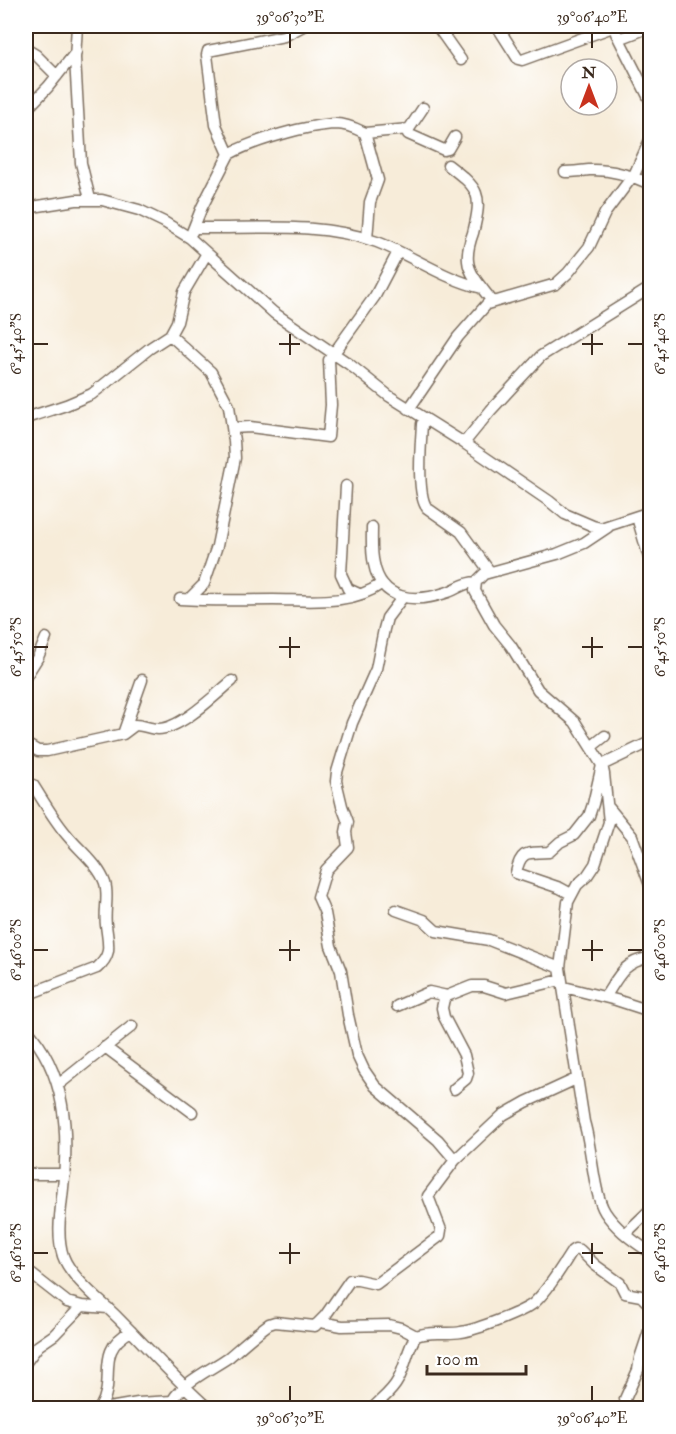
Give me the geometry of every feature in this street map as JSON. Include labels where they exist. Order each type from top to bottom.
[{"type":"street","points":[[77,26],[81,163],[90,199]]},
{"type":"street","points":[[229,154],[216,125],[208,51],[284,36],[303,26]]},
{"type":"street","points":[[437,26],[461,60]]},
{"type":"street","points":[[497,26],[518,59],[522,60],[612,26],[651,100]]},
{"type":"street","points":[[619,39],[651,27]]},
{"type":"street","points":[[26,49],[36,55],[57,76]]},
{"type":"street","points":[[26,110],[76,52]]},
{"type":"street","points":[[408,130],[423,108]]},
{"type":"street","points":[[192,233],[202,207],[229,154],[257,142],[325,125],[345,125],[365,134],[408,130]]},
{"type":"street","points":[[408,130],[408,134],[413,138],[444,150],[448,149],[455,137]]},
{"type":"street","points":[[365,134],[378,180],[370,202],[367,239]]},
{"type":"street","points":[[409,409],[458,337],[487,304],[559,283],[589,247],[604,213],[633,176],[651,140]]},
{"type":"street","points":[[448,165],[471,184],[477,194],[475,225],[468,262],[492,301]]},
{"type":"street","points":[[565,172],[601,171],[633,176],[651,184]]},
{"type":"street","points":[[26,208],[90,199],[113,202],[139,210],[192,233],[310,228],[330,230],[367,239],[459,282],[482,288]]},
{"type":"street","points":[[192,233],[207,253],[258,300],[349,364],[389,396],[464,443],[565,514],[593,526],[608,527]]},
{"type":"street","points":[[233,428],[261,428],[328,437],[331,405],[329,364],[332,353],[364,313],[398,252]]},
{"type":"street","points":[[26,418],[92,394],[170,335],[175,329],[189,281],[207,253]]},
{"type":"street","points":[[464,443],[541,356],[651,288]]},
{"type":"street","points":[[170,335],[211,372],[226,397],[233,428],[235,458],[217,546],[204,585],[184,599],[226,602],[274,600],[309,602],[359,594],[381,584]]},
{"type":"street","points":[[424,418],[420,473],[423,503],[461,532],[490,572]]},
{"type":"street","points":[[346,486],[341,574],[348,589],[359,594]]},
{"type":"street","points":[[372,527],[374,565],[381,584],[402,598],[427,597],[443,594],[465,583],[476,582],[490,572],[557,554],[584,543],[608,527],[651,512]]},
{"type":"street","points":[[637,517],[651,561]]},
{"type":"street","points":[[476,582],[475,591],[494,625],[511,646],[538,690],[575,722],[602,765],[609,822],[595,864],[571,894],[566,913],[560,968],[576,1079],[601,1201],[606,1213],[625,1234],[651,1252]]},
{"type":"street","points":[[402,598],[387,618],[376,669],[352,723],[337,772],[336,781],[348,822],[346,832],[348,847],[326,870],[318,897],[325,914],[331,946],[341,971],[357,1055],[364,1070],[375,1086],[438,1140],[455,1160]]},
{"type":"street","points":[[26,676],[46,638]]},
{"type":"street","points":[[123,734],[142,680]]},
{"type":"street","points":[[26,744],[38,751],[47,751],[123,734],[135,725],[159,729],[180,721],[232,681]]},
{"type":"street","points":[[591,747],[604,736]]},
{"type":"street","points":[[602,765],[651,742]]},
{"type":"street","points":[[571,894],[516,873],[517,866],[527,853],[549,852],[560,842],[574,835],[591,810],[602,765]]},
{"type":"street","points":[[26,996],[98,968],[105,961],[109,951],[105,919],[105,882],[95,866],[66,834],[33,785]]},
{"type":"street","points":[[609,808],[632,836],[651,885]]},
{"type":"street","points":[[396,910],[424,920],[436,931],[489,940],[560,968]]},
{"type":"street","points":[[604,997],[629,964],[648,958],[651,954]]},
{"type":"street","points":[[397,1006],[429,992],[447,996],[472,986],[484,986],[506,993],[562,984],[651,1011]]},
{"type":"street","points":[[447,996],[443,1002],[444,1017],[464,1055],[468,1073],[454,1089]]},
{"type":"street","points":[[58,1085],[132,1026]]},
{"type":"street","points":[[26,1029],[42,1048],[58,1085],[65,1122],[65,1174],[60,1224],[63,1256],[71,1270],[184,1388],[208,1408]]},
{"type":"street","points":[[105,1047],[192,1112]]},
{"type":"street","points":[[109,1408],[138,1403],[171,1405],[184,1388],[272,1322],[312,1327],[321,1322],[348,1281],[358,1280],[376,1284],[440,1236],[441,1230],[428,1196],[455,1160],[507,1113],[576,1079]]},
{"type":"street","points":[[26,1174],[65,1174]]},
{"type":"street","points":[[625,1234],[651,1210]]},
{"type":"street","points":[[373,1408],[398,1381],[410,1345],[416,1336],[425,1332],[459,1333],[483,1327],[528,1306],[557,1274],[573,1249],[580,1250],[595,1265],[620,1283],[625,1293],[643,1297],[651,1305]]},
{"type":"street","points":[[26,1270],[57,1296],[71,1304],[108,1308]]},
{"type":"street","points":[[26,1362],[38,1346],[54,1335],[82,1306]]},
{"type":"street","points":[[321,1322],[342,1326],[389,1325],[416,1336]]},
{"type":"street","points":[[631,1408],[626,1404],[625,1399],[638,1370],[651,1328]]},
{"type":"street","points":[[100,1408],[105,1392],[110,1348],[119,1337],[131,1331]]}]
